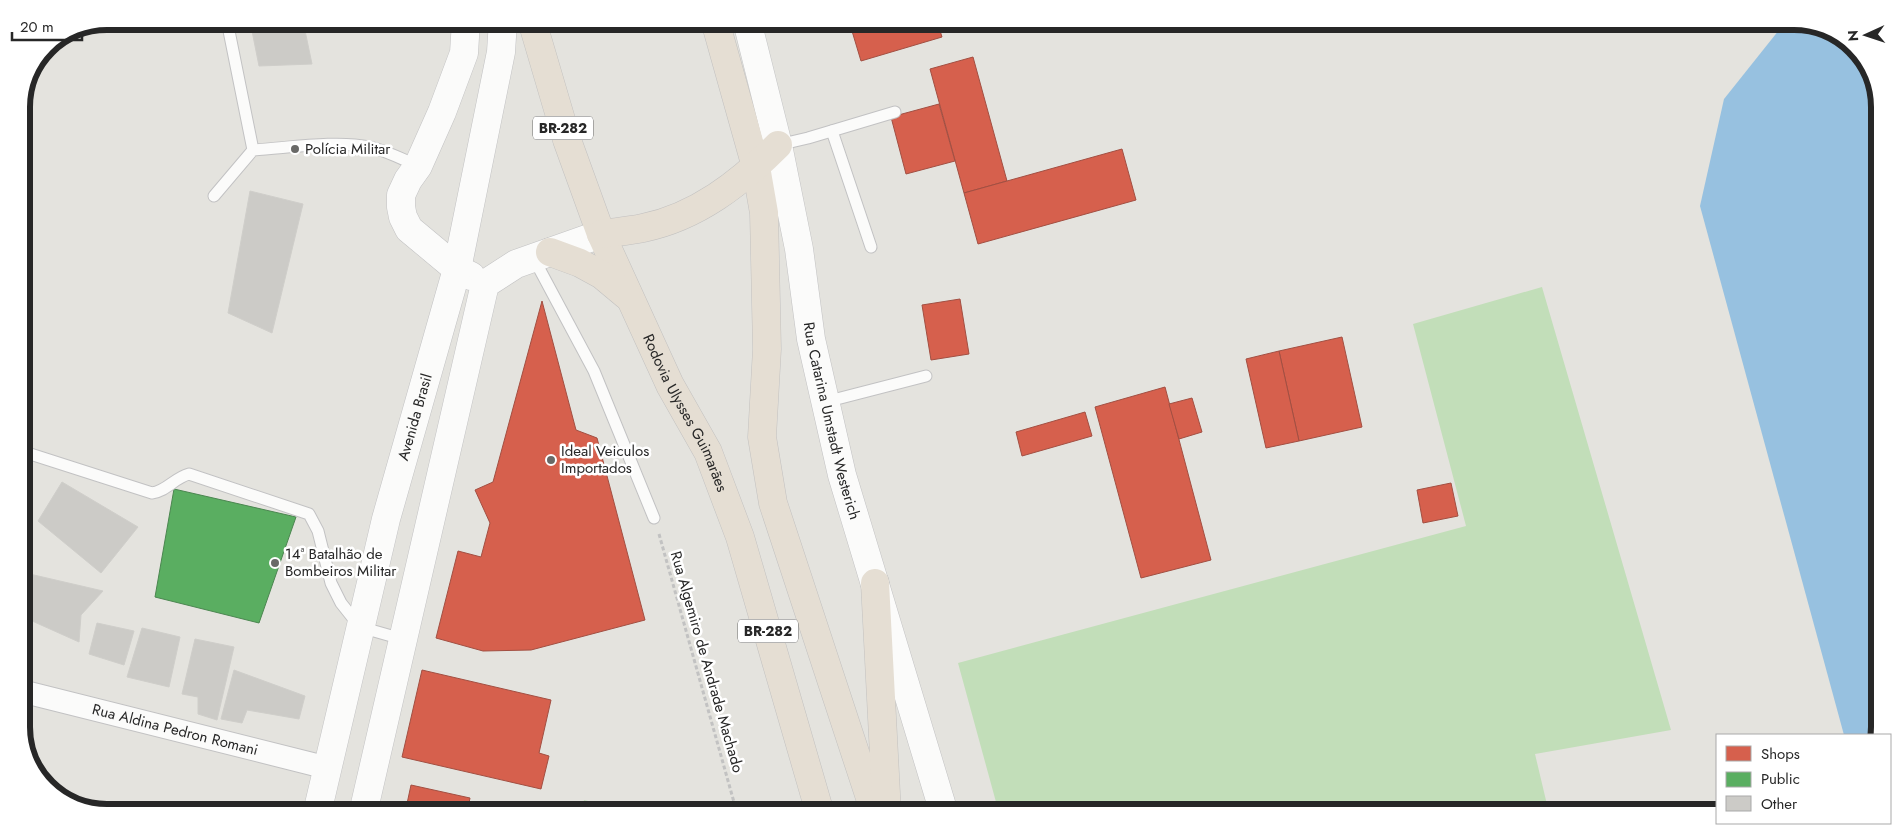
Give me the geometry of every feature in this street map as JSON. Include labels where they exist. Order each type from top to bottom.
[{"type":"highway","name":"Rodovia Ulysses Guimarães","points":[[535,30],[567,140],[600,234],[670,385],[708,452],[740,537],[817,804]]},
{"type":"highway","name":"BR-282","points":[[718,30],[756,167],[764,212],[767,349],[762,437],[773,502],[872,804]]},
{"type":"highway","points":[[600,234],[643,228],[684,215],[723,194],[756,167],[778,145]]},
{"type":"highway","points":[[541,255],[580,263],[602,275],[629,298]]},
{"type":"highway","points":[[875,582],[887,804]]},
{"type":"main road","points":[[465,30],[464,53],[442,112],[418,166],[408,180],[401,195],[403,217],[409,229],[457,269],[485,284]]},
{"type":"main road","name":"Avenida Brasil","points":[[319,804],[388,510],[457,269],[500,52],[502,30]]},
{"type":"main road","name":"Rua Catarina Umstadt Westerich","points":[[749,30],[778,145],[799,249],[811,339],[842,475],[941,804]]},
{"type":"main road","points":[[365,804],[485,284],[500,273],[541,255],[600,234]]},
{"type":"street","name":"Rua Aldina Pedron Romani","points":[[30,693],[328,768]]},
{"type":"lane","points":[[229,30],[253,150]]},
{"type":"lane","points":[[778,145],[895,112]]},
{"type":"lane","points":[[832,131],[871,247]]},
{"type":"lane","points":[[214,196],[253,150],[333,145],[369,147],[388,152],[418,166]]},
{"type":"lane","points":[[541,255],[594,371],[654,518]]},
{"type":"lane","points":[[825,402],[926,376]]},
{"type":"lane","points":[[30,454],[152,493],[162,491],[182,476],[188,474],[309,514],[318,531],[331,583],[341,604],[360,627],[402,639]]},
{"type":"path","name":"Rua Algemiro de Andrade Machado","points":[[654,518],[734,804]]},
{"type":"green space","points":[[1542,287],[1671,730],[1535,754],[1547,804],[997,804],[958,663],[1466,526],[1413,324]]},
{"type":"green space","points":[[584,800],[601,804],[583,804]]},
{"type":"water","points":[[1779,30],[1809,31],[1832,40],[1841,46],[1841,60],[1855,60],[1863,73],[1870,92],[1871,102],[1871,734],[1844,734],[1700,206],[1724,99]]},
{"type":"building: Shops","points":[[852,30],[940,30],[942,37],[861,61]]},
{"type":"building: Shops","points":[[973,57],[1007,181],[964,193],[930,69]]},
{"type":"building: Shops","points":[[939,104],[955,161],[906,174],[891,117]]},
{"type":"building: Shops","points":[[1122,149],[1136,200],[978,244],[964,193]]},
{"type":"building: Shops","points":[[960,299],[969,354],[931,360],[922,305]]},
{"type":"building: Shops","name":"Ideal Veiculos Importados","points":[[542,301],[576,430],[597,438],[645,620],[531,650],[483,651],[436,638],[458,551],[481,557],[490,523],[475,490],[493,482]]},
{"type":"building: Shops","points":[[1342,337],[1362,427],[1299,441],[1279,351]]},
{"type":"building: Shops","points":[[1279,351],[1299,441],[1266,448],[1246,359]]},
{"type":"building: Shops","points":[[1165,387],[1211,560],[1141,578],[1095,407]]},
{"type":"building: Shops","points":[[1192,398],[1202,432],[1179,439],[1169,404]]},
{"type":"building: Shops","points":[[1085,412],[1092,436],[1022,456],[1016,432]]},
{"type":"building: Shops","points":[[1451,483],[1458,516],[1423,523],[1417,490]]},
{"type":"building: Shops","points":[[422,670],[551,700],[539,753],[549,756],[541,789],[402,757]]},
{"type":"building: Shops","points":[[411,785],[470,798],[469,804],[407,804]]},
{"type":"building: Public","points":[[174,489],[296,517],[259,623],[155,597]]},
{"type":"building: Other","points":[[252,30],[305,30],[312,64],[259,66]]},
{"type":"building: Other","points":[[250,191],[303,204],[272,333],[228,313]]},
{"type":"building: Other","points":[[62,482],[138,527],[101,573],[38,521]]},
{"type":"building: Other","points":[[30,574],[103,591],[81,615],[79,642],[30,620]]},
{"type":"building: Other","points":[[97,623],[134,631],[124,665],[89,654]]},
{"type":"building: Other","points":[[142,628],[180,637],[169,687],[127,677]]},
{"type":"building: Other","points":[[195,639],[234,647],[217,720],[198,714],[198,697],[182,694]]},
{"type":"building: Other","points":[[234,670],[305,696],[299,719],[247,710],[242,723],[221,719]]},
{"type":"place","name":"Polícia Militar","points":[[295,149]]},
{"type":"place","name":"Ideal Veiculos Importados","points":[[551,460]]},
{"type":"place","name":"14ª Batalhão de Bombeiros Militar","points":[[275,563]]}]
